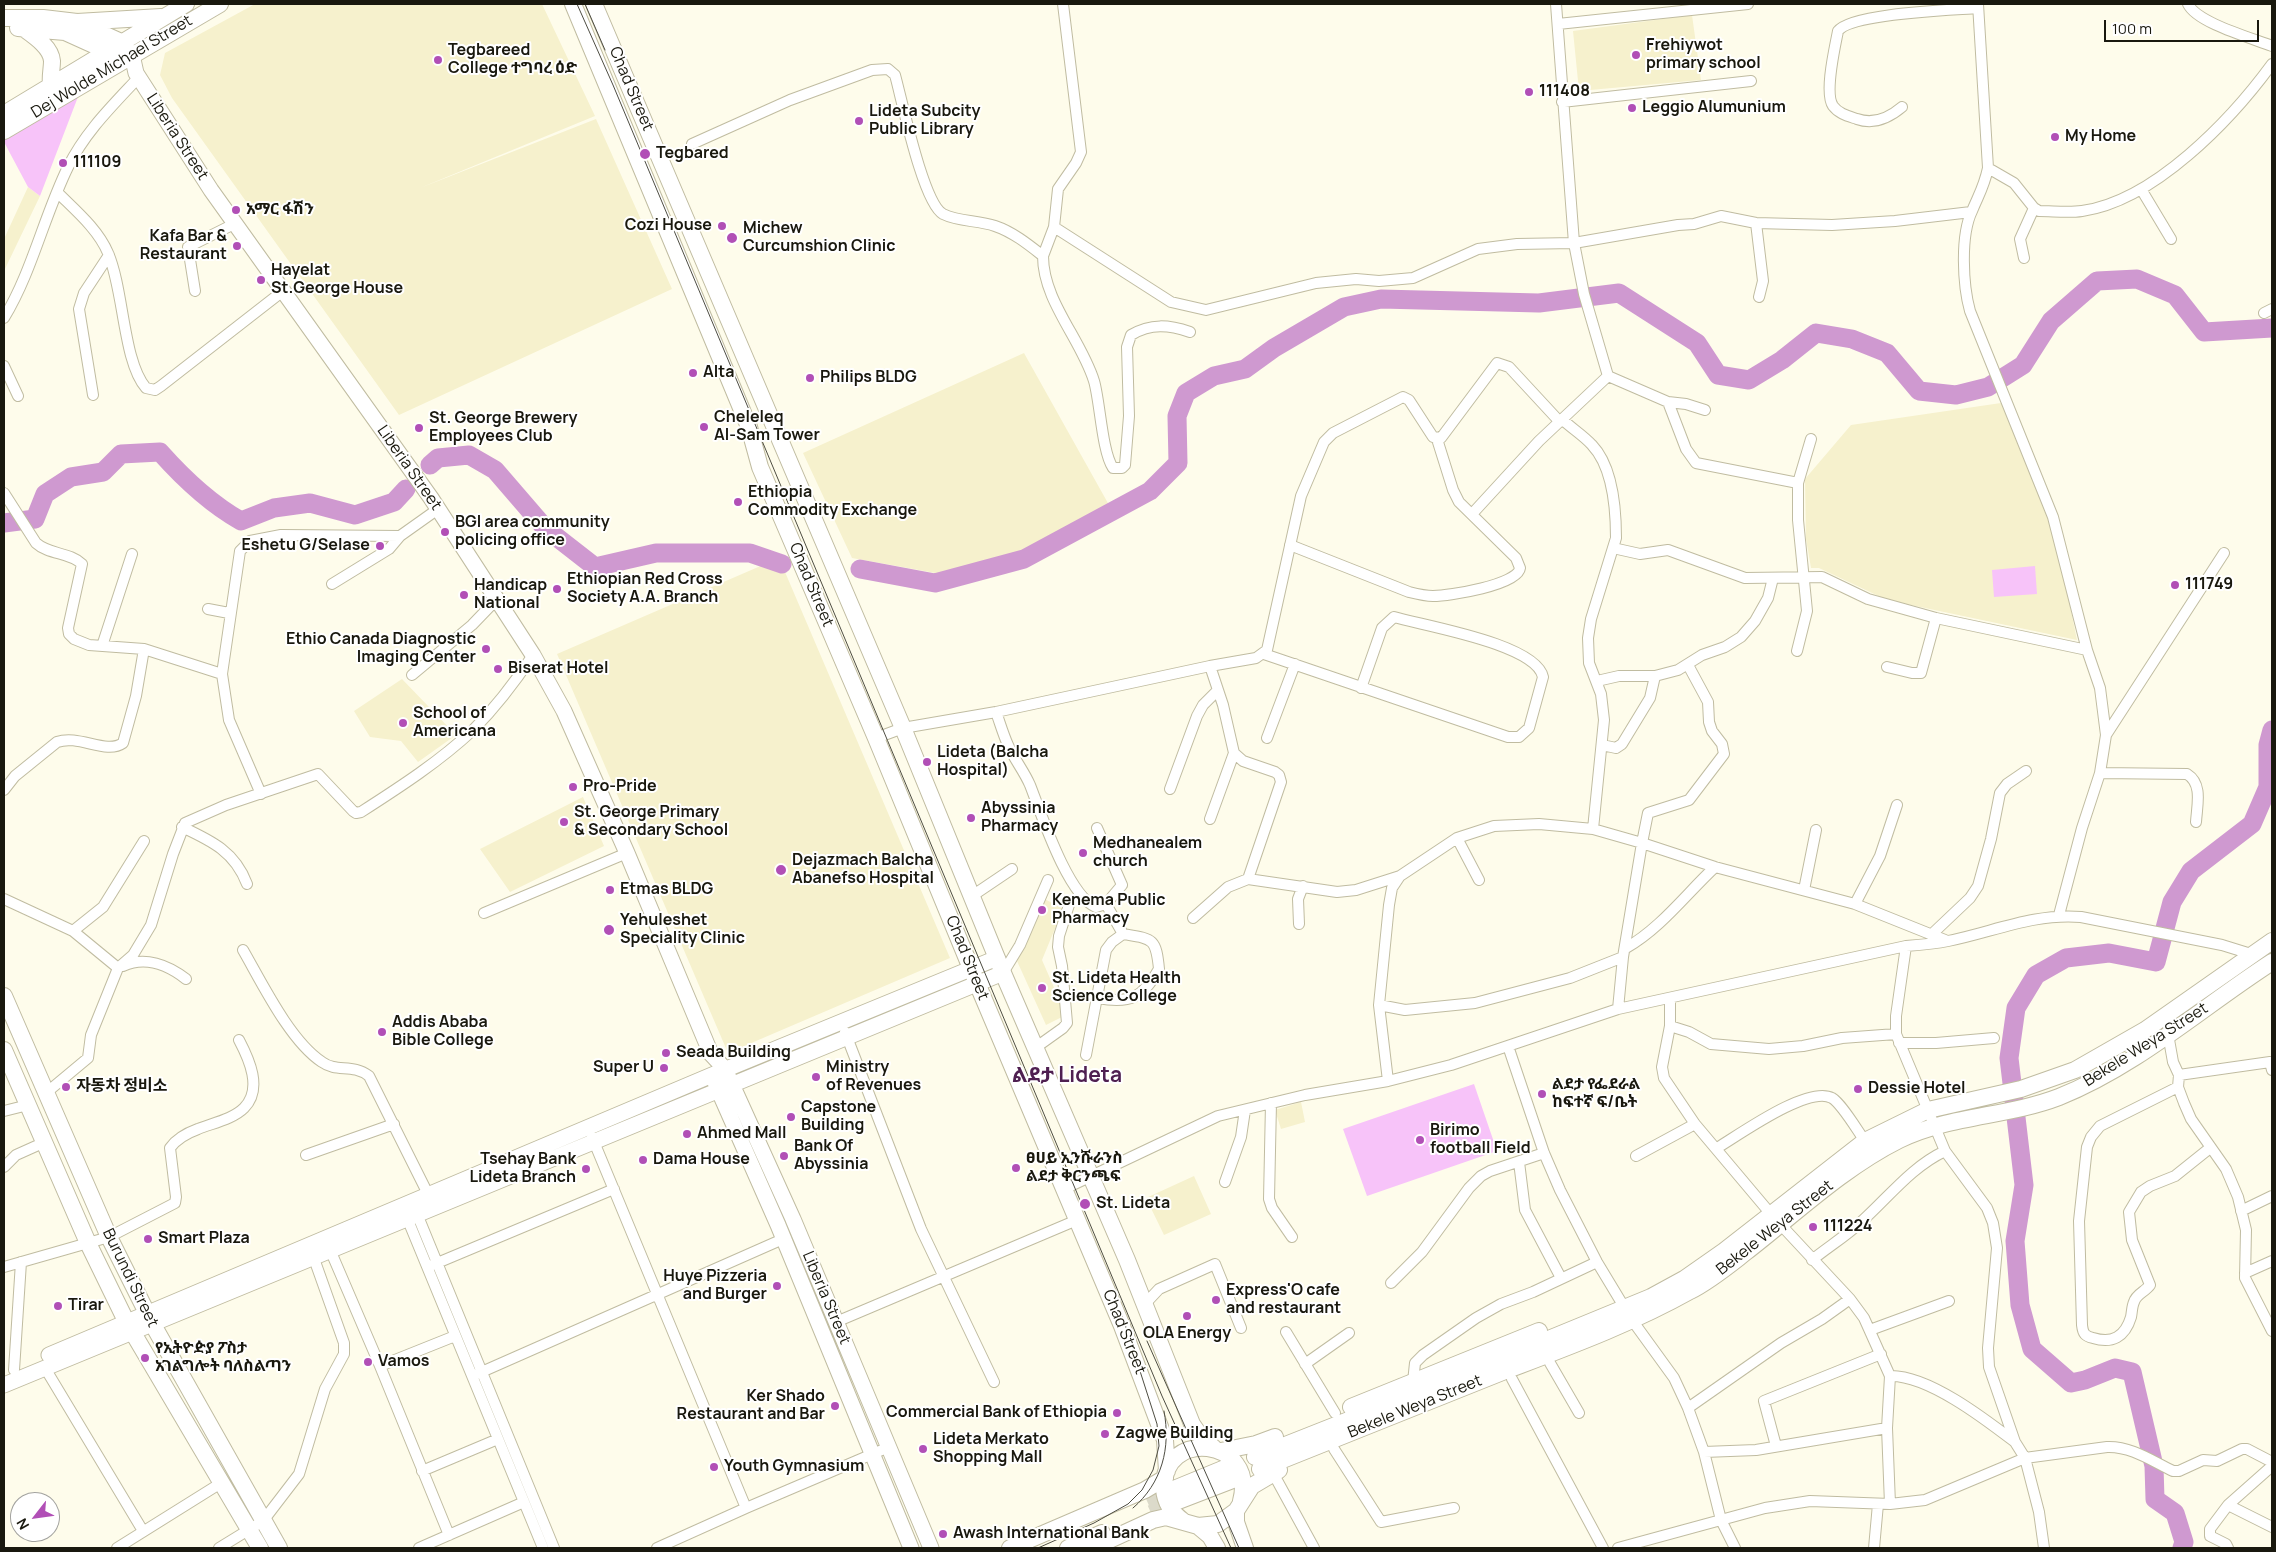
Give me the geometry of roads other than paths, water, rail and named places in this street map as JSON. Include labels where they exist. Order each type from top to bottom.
[{"type":"main road","name":"Dej Wolde Michael Street","points":[[120,53],[163,17],[186,4]]},
{"type":"main road","name":"Dej Wolde Michael Street","points":[[4,130],[54,93],[120,53],[220,4]]},
{"type":"main road","name":"Chad Street","points":[[564,4],[742,430],[754,449],[876,738],[1122,1326],[1165,1440],[1171,1485]]},
{"type":"main road","name":"Chad Street","points":[[573,4],[749,427],[754,449]]},
{"type":"main road","name":"Chad Street","points":[[594,4],[903,728],[972,896],[1003,965],[1036,1048],[1092,1177],[1192,1424],[1201,1437],[1218,1450]]},
{"type":"main road","name":"Chad Street","points":[[605,4],[784,424],[791,444],[796,478]]},
{"type":"main road","points":[[4,18],[43,18],[77,22],[163,17]]},
{"type":"main road","points":[[77,22],[120,53]]},
{"type":"main road","points":[[4,28],[22,27],[65,32],[120,53]]},
{"type":"main road","points":[[22,27],[42,42],[52,58],[54,93]]},
{"type":"main road","name":"Dej Wolde Michael Street","points":[[4,114],[54,93]]},
{"type":"main road","points":[[1776,1219],[1865,1141],[1931,1117],[2075,1070],[2119,1047],[2272,941]]},
{"type":"main road","name":"Bekele Weya Street","points":[[1263,1466],[1575,1345],[1628,1314],[1693,1290],[1721,1271],[1776,1219],[1931,1117],[2020,1109],[2074,1090],[2123,1063],[2168,1034],[2272,962]]},
{"type":"main road","name":"Burundi Street","points":[[4,996],[109,1237],[256,1525],[260,1548]]},
{"type":"main road","name":"Burundi Street","points":[[4,1052],[88,1243],[129,1326],[221,1482],[256,1525],[279,1548]]},
{"type":"main road","points":[[1092,1548],[1153,1520],[1166,1517],[1191,1524],[1218,1524],[1238,1507],[1263,1466],[1422,1392],[1566,1330],[1628,1314]]},
{"type":"main road","points":[[1217,1548],[1210,1536],[1170,1508],[1164,1493],[1171,1485],[1175,1459],[1186,1451],[1199,1447],[1218,1450],[1256,1444],[1545,1329],[1566,1330]]},
{"type":"main road","points":[[1263,1466],[1334,1448],[1471,1397],[1550,1363],[1575,1345]]},
{"type":"main road","points":[[1218,1450],[1234,1461],[1244,1485],[1238,1507],[1237,1528],[1245,1548]]},
{"type":"main road","points":[[1010,1548],[1145,1490],[1232,1473]]},
{"type":"main road","points":[[1030,1548],[1149,1507],[1068,1548]]},
{"type":"street","points":[[1063,4],[1081,152],[1076,164],[1058,188],[1054,227],[1043,256],[1046,278],[1094,381],[1098,409],[1113,468],[1122,468],[1125,465],[1129,416],[1127,347],[1131,335],[1155,325],[1170,325],[1190,332]]},
{"type":"street","points":[[1556,4],[1574,243],[1584,294],[1608,376]]},
{"type":"street","points":[[1558,24],[1748,4]]},
{"type":"street","points":[[2188,4],[2194,12],[2210,21],[2272,46]]},
{"type":"street","points":[[1902,108],[1893,115],[1879,121],[1863,122],[1843,114],[1834,107],[1831,101],[1831,72],[1838,31],[1847,23],[1881,16],[1978,6],[1988,168],[1980,198],[1971,212],[1965,244],[1964,292],[2060,539],[2087,650],[2100,688],[2106,735],[2100,773],[2082,828],[2059,915]]},
{"type":"street","name":"Liberia Street","points":[[120,53],[137,75],[236,224],[438,509],[498,598],[564,711],[627,853],[711,1054],[783,1239],[911,1548]]},
{"type":"street","points":[[1988,168],[2020,188],[2034,208],[2039,211],[2082,211],[2114,201],[2141,189],[2187,156],[2220,126],[2272,64]]},
{"type":"street","points":[[692,144],[790,100],[872,70],[888,69],[896,75],[911,140],[931,199],[941,212],[955,219],[996,226],[1022,240],[1043,256]]},
{"type":"street","points":[[4,318],[21,284],[69,166],[86,137],[137,75]]},
{"type":"street","points":[[1562,102],[1751,81]]},
{"type":"street","points":[[2141,189],[2171,239]]},
{"type":"street","points":[[57,192],[96,233],[109,255],[118,281],[130,356],[142,384],[150,390],[161,386],[283,291]]},
{"type":"street","points":[[2024,258],[2020,239],[2034,208]]},
{"type":"street","points":[[1054,227],[1171,302],[1206,310],[1316,283],[1356,278],[1379,281],[1413,278],[1478,250],[1517,244],[1574,243],[1678,225],[1694,224],[1717,216],[1756,223],[1832,225],[1895,221],[1971,212]]},
{"type":"street","points":[[1756,223],[1763,281],[1759,297]]},
{"type":"street","points":[[195,292],[188,248],[236,224]]},
{"type":"street","points":[[93,394],[79,309],[84,293],[109,255]]},
{"type":"street","points":[[1437,439],[1450,429],[1497,363],[1509,366],[1560,420],[1591,444],[1605,464],[1616,525],[1613,548],[1590,620],[1588,638],[1589,662],[1601,694],[1604,720],[1593,829]]},
{"type":"street","points":[[4,366],[18,396]]},
{"type":"street","points":[[1608,376],[1668,402],[1686,404],[1706,410]]},
{"type":"street","points":[[1472,514],[1560,420],[1608,376]]},
{"type":"street","points":[[876,738],[903,728],[996,712],[1210,666],[1256,658],[1264,654],[1268,650],[1290,545],[1301,496],[1327,437],[1403,397],[1409,400],[1431,435],[1437,439],[1452,490],[1459,502],[1516,558],[1520,572],[1487,587],[1446,595],[1430,596],[1410,592],[1290,545]]},
{"type":"street","points":[[1668,402],[1686,448],[1696,463],[1798,483]]},
{"type":"street","points":[[1797,651],[1807,611],[1806,577],[1798,520],[1798,483],[1811,439]]},
{"type":"street","points":[[4,493],[28,534],[41,548],[82,564],[68,628],[69,634],[80,642],[102,646],[144,649],[222,674]]},
{"type":"street","points":[[332,584],[389,549],[400,536],[438,509]]},
{"type":"street","points":[[261,794],[229,720],[222,674],[229,613],[240,551],[250,541],[267,537],[301,534],[400,536]]},
{"type":"street","points":[[1613,548],[1640,554],[1668,550],[1738,576],[1773,578],[1822,577],[1868,599],[1936,618],[2087,650]]},
{"type":"street","points":[[2106,735],[2224,553]]},
{"type":"street","points":[[102,646],[132,554]]},
{"type":"street","points":[[1597,681],[1619,676],[1655,676],[1688,665],[1702,656],[1725,648],[1741,637],[1755,621],[1768,598],[1773,578]]},
{"type":"street","points":[[412,675],[472,626],[498,598]]},
{"type":"street","points":[[208,609],[229,613]]},
{"type":"street","points":[[1264,654],[1361,688],[1508,737],[1519,737],[1529,728],[1543,677],[1542,669],[1533,661],[1495,642],[1394,617],[1382,628],[1361,688]]},
{"type":"street","points":[[1887,666],[1912,673],[1921,673],[1936,618]]},
{"type":"street","points":[[4,790],[15,776],[57,742],[64,739],[111,747],[123,743],[136,696],[144,649]]},
{"type":"street","points":[[46,1093],[88,1058],[91,1035],[118,968],[133,955],[151,925],[182,828],[192,819],[318,774],[352,811],[361,812],[440,757],[472,730],[512,686],[533,655]]},
{"type":"street","points":[[1267,738],[1295,664]]},
{"type":"street","points":[[1618,1009],[1624,953],[1648,813],[1689,800],[1724,754],[1722,744],[1712,731],[1709,722],[1708,702],[1688,665]]},
{"type":"street","points":[[1210,666],[1234,753],[1243,761],[1275,772],[1279,775],[1281,782],[1248,879]]},
{"type":"street","points":[[1602,745],[1616,748],[1622,744],[1650,698],[1655,676]]},
{"type":"street","points":[[1170,789],[1197,716],[1203,705],[1218,690]]},
{"type":"street","points":[[996,712],[1008,745],[1030,783],[1042,820],[1069,876],[1092,906],[1096,907],[1106,904],[1122,885],[1097,828]]},
{"type":"street","points":[[1210,819],[1234,753]]},
{"type":"street","points":[[1931,935],[1970,898],[1978,886],[1991,839],[2000,793],[2007,784],[2026,771]]},
{"type":"street","points":[[2100,773],[2186,774],[2194,778],[2198,785],[2196,822]]},
{"type":"street","points":[[1855,904],[1880,856],[1897,805]]},
{"type":"street","points":[[1193,918],[1228,887],[1248,879],[1346,892],[1400,876],[1457,838],[1494,826],[1539,824],[1593,829],[1642,843],[1715,867],[1855,904],[1948,941]]},
{"type":"street","points":[[182,828],[202,836],[230,856],[241,868],[247,884]]},
{"type":"street","points":[[1804,890],[1816,830]]},
{"type":"street","points":[[1457,838],[1479,880]]},
{"type":"street","points":[[73,931],[103,907],[144,841]]},
{"type":"street","points":[[484,913],[627,853]]},
{"type":"street","points":[[1379,1005],[1405,1010],[1475,1003],[1570,978],[1624,953],[1666,917],[1715,867]]},
{"type":"street","points":[[972,896],[1012,870]]},
{"type":"street","points":[[1388,1081],[1379,1005],[1389,905],[1392,888],[1400,876]]},
{"type":"street","points":[[21,1262],[9,1372],[149,1318],[590,1134],[718,1072],[841,1022],[1003,965],[1020,945],[1048,880]]},
{"type":"street","points":[[1299,924],[1298,899],[1303,886]]},
{"type":"street","points":[[4,899],[73,931],[118,968]]},
{"type":"street","points":[[1106,904],[1123,934]]},
{"type":"street","points":[[1036,1048],[1067,1023],[1062,966],[1058,947],[1059,936],[1069,905]]},
{"type":"street","points":[[1064,1189],[1208,1120],[1271,1103],[1388,1081],[1451,1065],[1618,1009],[1670,1000],[1906,946],[1948,941],[2006,924],[2059,915],[2081,917],[2222,945],[2251,954]]},
{"type":"street","points":[[1086,1055],[1106,950],[1112,942],[1123,934],[1149,938],[1153,941],[1157,948],[1160,969],[1146,989],[1134,998],[1115,1001],[1098,998]]},
{"type":"street","points":[[1906,946],[1896,1016],[1897,1038],[1945,1151],[1987,1208],[1997,1236],[1994,1296],[1988,1348],[1989,1367],[2015,1442],[2025,1458],[2039,1512],[2044,1548]]},
{"type":"street","points":[[243,950],[296,1036],[315,1057],[324,1064],[361,1069],[369,1076],[428,1194]]},
{"type":"street","points":[[118,968],[132,962],[146,962],[167,966],[186,978]]},
{"type":"street","points":[[409,1209],[428,1194],[724,1086],[846,1036],[974,976]]},
{"type":"street","points":[[1670,1000],[1670,1026],[1662,1067],[1664,1078],[1695,1124],[1812,1260],[1850,1299],[1870,1330],[1881,1354],[1890,1376],[1887,1428],[1890,1504]]},
{"type":"street","points":[[841,1022],[921,1229],[994,1382]]},
{"type":"street","points":[[1670,1026],[1689,1032],[1711,1044],[1769,1049],[1803,1046],[1842,1038],[1897,1038],[1936,1043],[1994,1038]]},
{"type":"street","points":[[2168,1034],[2173,1062],[2179,1076],[2178,1087],[2191,1119],[2226,1169],[2241,1211],[2246,1230],[2245,1273],[2272,1329]]},
{"type":"street","points":[[4,1267],[109,1237],[174,1204],[176,1198],[170,1148],[175,1141],[195,1130],[228,1117],[243,1109],[249,1102],[254,1081],[252,1070],[239,1040]]},
{"type":"street","points":[[1508,1046],[1544,1153],[1597,1262],[1628,1314],[1674,1378],[1688,1408],[1704,1452],[1721,1520],[1735,1548]]},
{"type":"street","points":[[2179,1076],[2272,1065]]},
{"type":"street","name":"Liberia Street","points":[[724,1086],[822,1288],[931,1548]]},
{"type":"street","points":[[2178,1087],[2100,1126],[2088,1142],[2079,1221],[2082,1332],[2086,1336],[2105,1342],[2112,1341],[2120,1335],[2127,1326],[2135,1299],[2150,1285],[2129,1226],[2129,1212],[2134,1202],[2150,1186],[2175,1176],[2210,1148]]},
{"type":"street","points":[[1716,1148],[1802,1099],[1822,1095],[1836,1102],[1865,1141]]},
{"type":"street","points":[[1271,1103],[1269,1199],[1272,1208],[1292,1237]]},
{"type":"street","points":[[4,1111],[28,1105]]},
{"type":"street","points":[[1225,1182],[1240,1137],[1245,1110]]},
{"type":"street","points":[[306,1155],[394,1124]]},
{"type":"street","points":[[1636,1156],[1695,1124]]},
{"type":"street","points":[[590,1134],[746,1508]]},
{"type":"street","points":[[4,1167],[16,1155],[45,1142]]},
{"type":"street","points":[[1812,1260],[1860,1223],[1898,1185],[1931,1158],[1945,1151]]},
{"type":"street","points":[[1391,1283],[1422,1252],[1469,1188],[1481,1176],[1490,1171],[1544,1153]]},
{"type":"street","points":[[1519,1162],[1525,1210],[1561,1278]]},
{"type":"street","points":[[432,1265],[614,1189]]},
{"type":"street","points":[[2241,1211],[2272,1196]]},
{"type":"street","points":[[409,1209],[432,1265],[481,1372],[554,1548]]},
{"type":"street","points":[[836,1322],[1077,1220]]},
{"type":"street","points":[[471,1377],[783,1239]]},
{"type":"street","points":[[328,1243],[449,1535]]},
{"type":"street","points":[[218,1548],[256,1525],[299,1474],[325,1389],[344,1354],[344,1343],[310,1250]]},
{"type":"street","points":[[2245,1273],[2272,1261]]},
{"type":"street","points":[[1413,1382],[1415,1363],[1423,1355],[1476,1318],[1597,1262]]},
{"type":"street","points":[[1144,1305],[1158,1290],[1215,1264],[1241,1328]]},
{"type":"street","points":[[432,1265],[455,1336],[471,1377],[543,1548]]},
{"type":"street","points":[[807,1296],[822,1288]]},
{"type":"street","points":[[1688,1408],[1781,1343],[1822,1319],[1850,1299]]},
{"type":"street","points":[[1870,1330],[1949,1301]]},
{"type":"street","points":[[4,1385],[45,1368],[129,1326]]},
{"type":"street","points":[[1286,1332],[1335,1413]]},
{"type":"street","points":[[1305,1364],[1349,1333]]},
{"type":"street","points":[[380,1366],[455,1336]]},
{"type":"street","points":[[1776,1446],[1763,1406],[1766,1400],[1798,1389],[1881,1354]]},
{"type":"street","points":[[1550,1363],[1579,1413]]},
{"type":"street","points":[[45,1368],[143,1531]]},
{"type":"street","points":[[1890,1376],[1911,1378],[1932,1388],[1974,1412],[2015,1442]]},
{"type":"street","points":[[1512,1379],[1603,1548]]},
{"type":"street","points":[[1704,1452],[1756,1450],[1887,1428]]},
{"type":"street","points":[[422,1471],[498,1439]]},
{"type":"street","points":[[657,1548],[889,1447]]},
{"type":"street","points":[[1623,1547],[1765,1508],[1810,1501],[1890,1504],[1925,1500],[2025,1458],[2118,1447],[2164,1467],[2179,1471],[2203,1460],[2217,1461],[2247,1449],[2272,1462]]},
{"type":"street","points":[[1334,1448],[1382,1522],[1454,1508]]},
{"type":"street","points":[[1263,1466],[1314,1548]]},
{"type":"street","points":[[2228,1548],[2226,1544],[2210,1536],[2210,1529],[2228,1505],[2272,1466]]},
{"type":"street","points":[[117,1548],[221,1482]]},
{"type":"street","points":[[424,1547],[524,1502]]},
{"type":"street","points":[[1874,1548],[1878,1504]]},
{"type":"street","points":[[2228,1505],[2272,1527]]},
{"type":"waterway","points":[[860,569],[935,583],[1024,559],[1150,491],[1178,463],[1177,416],[1186,393],[1214,376],[1245,369],[1274,348],[1344,307],[1381,299],[1539,303],[1619,293],[1697,343],[1718,375],[1749,380],[1782,360],[1816,333],[1852,339],[1887,353],[1919,391],[1956,395],[1988,387],[2023,365],[2051,321],[2097,281],[2137,279],[2175,295],[2204,332],[2272,328]]},
{"type":"waterway","points":[[4,523],[35,519],[45,494],[71,477],[103,472],[121,454],[160,452],[197,490],[241,521],[274,508],[310,503],[355,515],[394,502],[406,489]]},
{"type":"waterway","points":[[430,465],[438,458],[469,455],[495,470],[545,528],[595,567],[656,553],[750,553],[782,564]]},
{"type":"waterway","points":[[2182,1548],[2184,1542],[2175,1513],[2155,1499],[2154,1466],[2132,1372],[2115,1368],[2085,1380],[2071,1383],[2032,1349],[2020,1305],[2015,1241],[2024,1185],[2009,1058],[2016,1008],[2036,975],[2066,958],[2109,953],[2156,962],[2172,902],[2191,871],[2252,824],[2268,787],[2268,745],[2272,730]]},
{"type":"tunnel","points":[[1147,1501],[1174,1489]]},
{"type":"tunnel","points":[[1151,1513],[1178,1501]]},
{"type":"tram line","points":[[577,4],[613,85],[1162,1396],[1231,1548]]},
{"type":"tram line","points":[[585,4],[605,50]]},
{"type":"tram line","points":[[1038,1548],[1094,1523],[1128,1504],[1142,1490],[1153,1470],[1159,1446],[1157,1424],[1122,1315]]},
{"type":"tram line","points":[[1147,1341],[1239,1548]]},
{"type":"tram line","points":[[1133,1508],[1151,1488],[1162,1464],[1166,1438],[1164,1411]]},
{"type":"place","name":"Frehiywot primary school","points":[[1636,55]]},
{"type":"place","name":"Tegbareed College ተግባረ ዕድ","points":[[438,60]]},
{"type":"place","name":"111408","points":[[1529,92]]},
{"type":"place","name":"Leggio Alumunium","points":[[1632,108]]},
{"type":"place","name":"Lideta Subcity Public Library","points":[[859,121]]},
{"type":"place","name":"My Home","points":[[2055,137]]},
{"type":"place","name":"Tegbared","points":[[645,154]]},
{"type":"place","name":"111109","points":[[63,163]]},
{"type":"place","name":"አማር ፋሽን","points":[[236,210]]},
{"type":"place","name":"Cozi House","points":[[722,226]]},
{"type":"place","name":"Michew Curcumshion Clinic","points":[[732,238]]},
{"type":"place","name":"Kafa Bar & Restaurant","points":[[237,246]]},
{"type":"place","name":"Hayelat St.George House","points":[[261,280]]},
{"type":"place","name":"Alta","points":[[693,373]]},
{"type":"place","name":"Philips BLDG","points":[[810,378]]},
{"type":"place","name":"Cheleleq Al-Sam Tower","points":[[704,427]]},
{"type":"place","name":"St. George Brewery Employees Club","points":[[419,428]]},
{"type":"place","name":"Ethiopia Commodity Exchange","points":[[738,502]]},
{"type":"place","name":"BGI area community policing office","points":[[445,532]]},
{"type":"place","name":"Eshetu G/Selase","points":[[380,546]]},
{"type":"place","name":"111749","points":[[2175,585]]},
{"type":"place","name":"Ethiopian Red Cross Society A.A. Branch","points":[[557,589]]},
{"type":"place","name":"Handicap National","points":[[464,595]]},
{"type":"place","name":"Ethio Canada Diagnostic Imaging Center","points":[[486,649]]},
{"type":"place","name":"Biserat Hotel","points":[[498,669]]},
{"type":"place","name":"School of Americana","points":[[403,723]]},
{"type":"place","name":"Lideta (Balcha Hospital)","points":[[927,762]]},
{"type":"place","name":"Pro-Pride","points":[[573,787]]},
{"type":"place","name":"Abyssinia Pharmacy","points":[[971,818]]},
{"type":"place","name":"St. George Primary & Secondary School","points":[[564,822]]},
{"type":"place","name":"Medhanealem church","points":[[1083,853]]},
{"type":"place","name":"Dejazmach Balcha Abanefso Hospital","points":[[781,870]]},
{"type":"place","name":"Etmas BLDG","points":[[610,890]]},
{"type":"place","name":"Kenema Public Pharmacy","points":[[1042,910]]},
{"type":"place","name":"Yehuleshet Speciality Clinic","points":[[609,930]]},
{"type":"place","name":"St. Lideta Health Science College","points":[[1042,988]]},
{"type":"place","name":"Addis Ababa Bible College","points":[[382,1032]]},
{"type":"place","name":"Seada Building","points":[[666,1053]]},
{"type":"place","name":"Super U","points":[[664,1068]]},
{"type":"place","name":"Ministry of Revenues","points":[[816,1077]]},
{"type":"place","name":"자동차 정비소","points":[[66,1087]]},
{"type":"place","name":"Dessie Hotel","points":[[1858,1089]]},
{"type":"place","name":"ልደታ የፌደራል ከፍተኛ ፍ/ቤት","points":[[1542,1094]]},
{"type":"place","name":"Capstone Building","points":[[791,1117]]},
{"type":"place","name":"Ahmed Mall","points":[[687,1134]]},
{"type":"place","name":"Birimo football Field","points":[[1420,1140]]},
{"type":"place","name":"Bank Of Abyssinia","points":[[784,1156]]},
{"type":"place","name":"Dama House","points":[[643,1160]]},
{"type":"place","name":"ፀሀይ ኢንሹራንስ ልደታ ቅርንጫፍ","points":[[1016,1168]]},
{"type":"place","name":"Tsehay Bank Lideta Branch","points":[[586,1169]]},
{"type":"place","name":"St. Lideta","points":[[1085,1204]]},
{"type":"place","name":"111224","points":[[1813,1227]]},
{"type":"place","name":"Smart Plaza","points":[[148,1239]]},
{"type":"place","name":"Huye Pizzeria and Burger","points":[[777,1286]]},
{"type":"place","name":"Express'O cafe and restaurant","points":[[1216,1300]]},
{"type":"place","name":"Tirar","points":[[58,1306]]},
{"type":"place","name":"OLA Energy","points":[[1187,1316]]},
{"type":"place","name":"የኢትዮዽያ ፖስታ አገልግሎት ባለስልጣን","points":[[145,1358]]},
{"type":"place","name":"Vamos","points":[[368,1362]]},
{"type":"place","name":"Ker Shado Restaurant and Bar","points":[[835,1406]]},
{"type":"place","name":"Commercial Bank of Ethiopia","points":[[1117,1413]]},
{"type":"place","name":"Zagwe Building","points":[[1105,1434]]},
{"type":"place","name":"Lideta Merkato Shopping Mall","points":[[923,1449]]},
{"type":"place","name":"Youth Gymnasium","points":[[714,1467]]},
{"type":"place","name":"Awash International Bank","points":[[943,1534]]},
{"type":"district","name":"ልደታ Lideta","points":[[1067,1076]]}]
